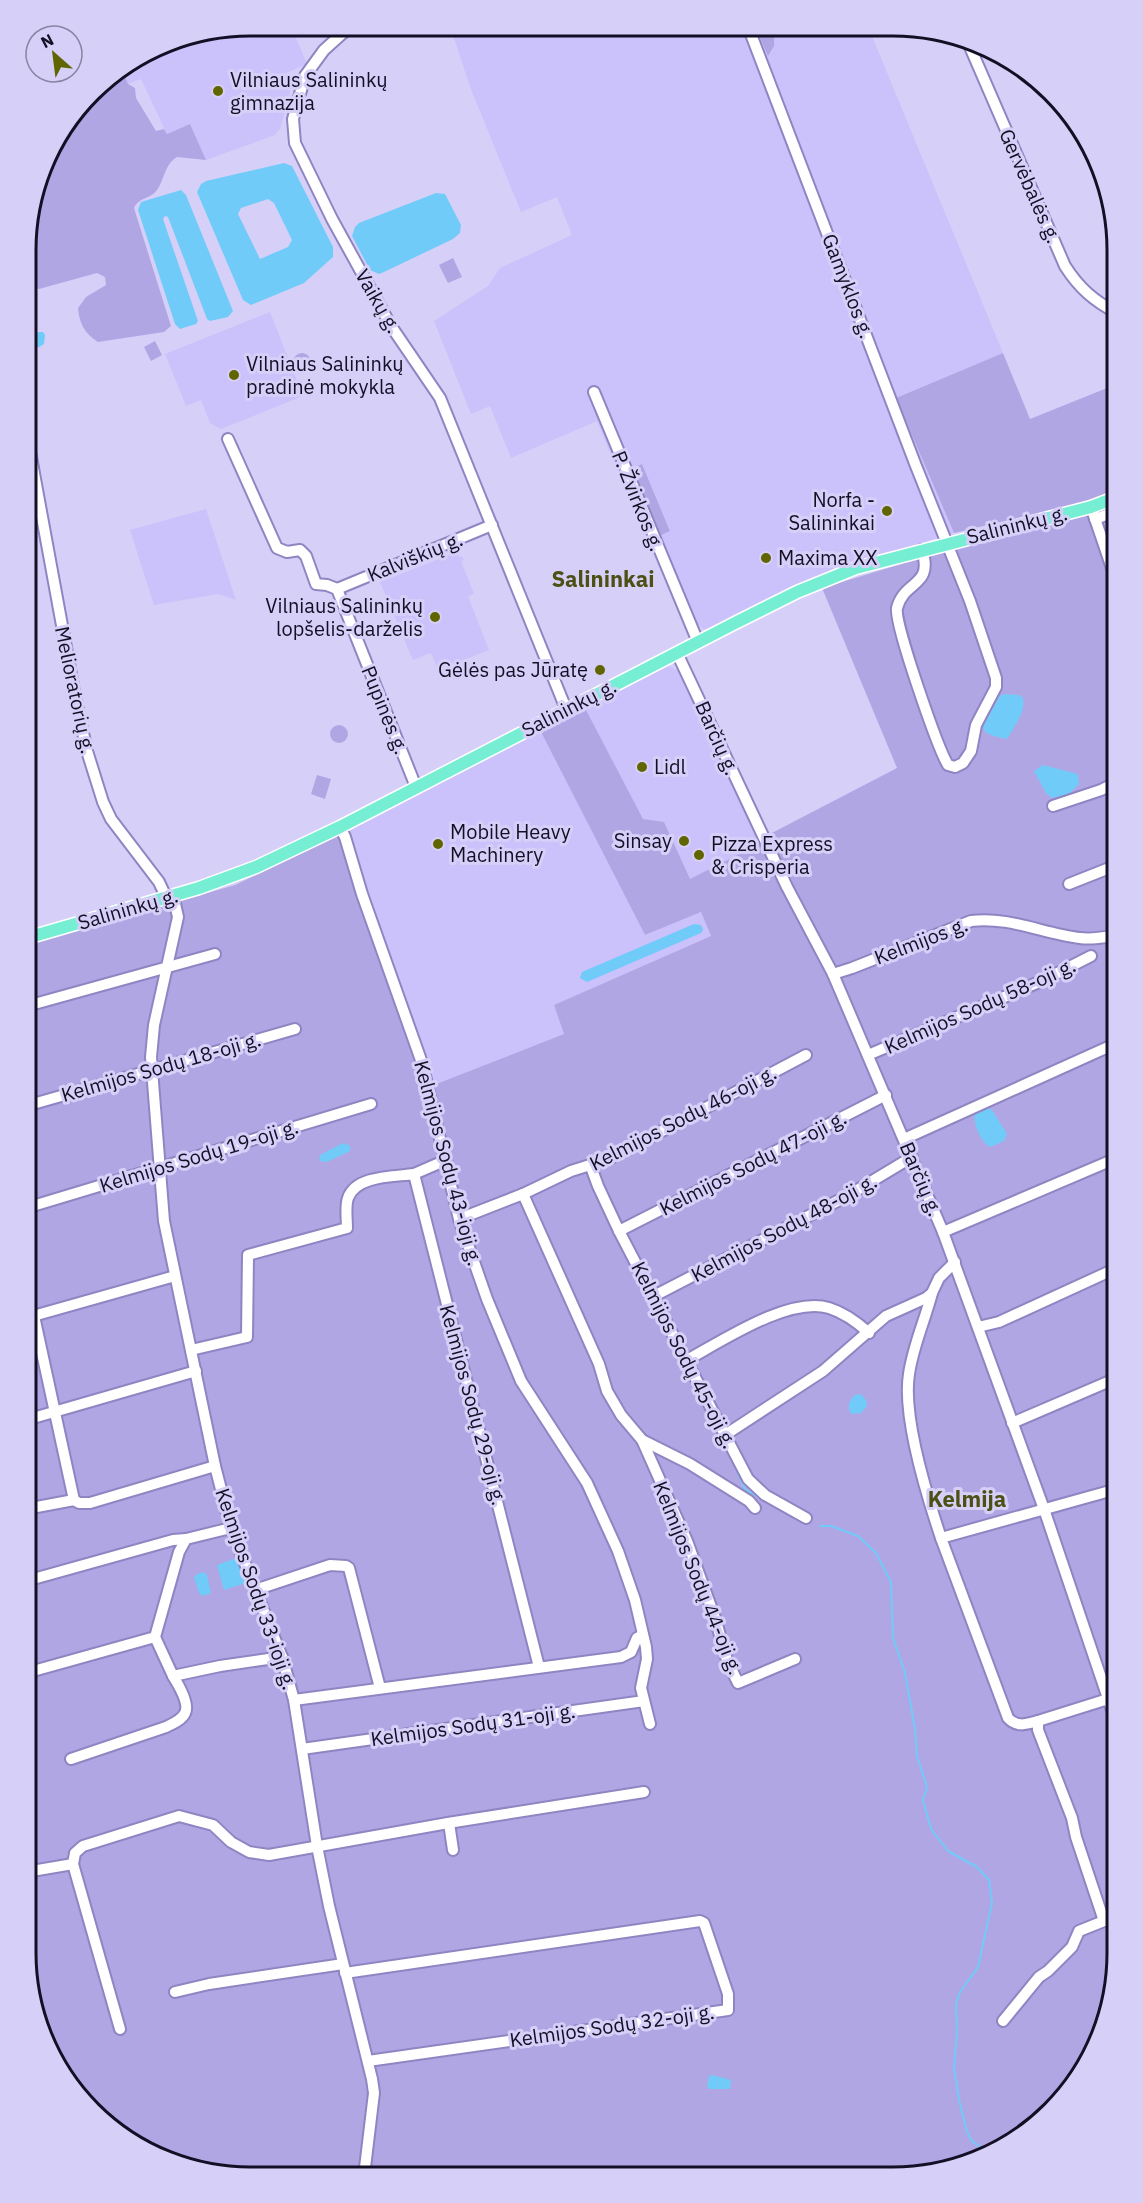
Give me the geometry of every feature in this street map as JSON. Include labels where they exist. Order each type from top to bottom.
[{"type":"main road","name":"Salininkų g.","points":[[36,935],[170,896],[256,867],[340,827],[566,709],[826,579],[856,568],[946,543],[1093,513],[1107,504]]},
{"type":"street","name":"Vaikų g.","points":[[340,36],[324,50],[305,76],[293,119],[295,143],[332,219],[391,326],[440,398],[566,709]]},
{"type":"street","name":"Gamyklos g.","points":[[752,36],[970,601],[995,673],[997,683],[976,725],[968,759],[955,767],[948,765],[941,749],[914,676],[897,620],[900,601],[924,573],[926,563],[922,550]]},
{"type":"street","name":"Gervėbalės g.","points":[[972,51],[1065,266],[1085,293],[1107,308]]},
{"type":"street","name":"P. Žvirkos g.","points":[[594,392],[698,642]]},
{"type":"street","points":[[228,439],[278,548],[287,552],[300,550],[306,556],[316,584],[337,589]]},
{"type":"street","name":"Melioratorių g.","points":[[36,500],[72,685],[90,761],[103,802],[111,819],[170,896]]},
{"type":"street","points":[[1107,512],[1093,513],[1107,554]]},
{"type":"street","name":"Kalviškių g.","points":[[337,589],[492,525]]},
{"type":"street","name":"Pupinės g.","points":[[337,589],[416,787]]},
{"type":"street","name":"Barčių g.","points":[[677,653],[787,887],[832,974],[943,1232],[1044,1509],[1107,1696]]},
{"type":"street","points":[[1053,806],[1107,787]]},
{"type":"street","name":"Kelmijos Sodų 43-ioji g.","points":[[340,827],[422,1062],[459,1219],[487,1299],[521,1381],[587,1483],[618,1551],[635,1600],[647,1659],[641,1682],[650,1724]]},
{"type":"street","points":[[1069,884],[1107,870]]},
{"type":"street","name":"Kelmijos Sodų 33-ioji g.","points":[[170,896],[177,917],[151,1043],[164,1221],[215,1466],[231,1528],[282,1657],[294,1700],[317,1846],[374,2093],[365,2167]]},
{"type":"street","name":"Kelmijos g.","points":[[832,974],[962,923],[977,920],[1006,922],[1080,938],[1107,936]]},
{"type":"street","points":[[36,1003],[215,954]]},
{"type":"street","name":"Kelmijos Sodų 58-oji g.","points":[[868,1055],[1044,980],[1091,956]]},
{"type":"street","name":"Kelmijos Sodų 18-oji g.","points":[[36,1103],[295,1029]]},
{"type":"street","points":[[904,1139],[1107,1048]]},
{"type":"street","name":"Kelmijos Sodų 46-oji g.","points":[[459,1219],[523,1194],[571,1171],[591,1167],[609,1159],[806,1055]]},
{"type":"street","name":"Kelmijos Sodų 47-oji g.","points":[[620,1231],[886,1095]]},
{"type":"street","name":"Kelmijos Sodų 19-oji g.","points":[[36,1205],[371,1104]]},
{"type":"street","name":"Kelmijos Sodų 48-oji g.","points":[[654,1296],[839,1200],[912,1157]]},
{"type":"street","points":[[191,1350],[247,1337],[248,1255],[346,1227],[348,1198],[357,1186],[365,1182],[414,1174],[444,1161]]},
{"type":"street","points":[[943,1232],[1107,1162]]},
{"type":"street","name":"Kelmijos Sodų 45-oji g.","points":[[591,1167],[620,1231],[748,1479],[758,1490],[806,1518]]},
{"type":"street","name":"Kelmijos Sodų 29-oji g.","points":[[414,1174],[538,1667]]},
{"type":"street","name":"Kelmijos Sodų 44-oji g.","points":[[523,1194],[599,1364],[607,1391],[621,1415],[642,1440],[687,1541],[738,1683],[795,1659]]},
{"type":"street","points":[[955,1262],[939,1278],[932,1293],[912,1359],[908,1389],[923,1482],[941,1538],[1008,1718],[1019,1725],[1107,1699]]},
{"type":"street","points":[[978,1327],[999,1322],[1107,1273]]},
{"type":"street","points":[[36,1315],[175,1276]]},
{"type":"street","points":[[726,1435],[824,1371],[886,1316],[932,1293]]},
{"type":"street","points":[[687,1360],[770,1316],[810,1307],[828,1308],[841,1312],[869,1333]]},
{"type":"street","points":[[36,1340],[55,1412],[74,1500]]},
{"type":"street","points":[[36,1417],[196,1371]]},
{"type":"street","points":[[1012,1423],[1107,1382]]},
{"type":"street","points":[[642,1440],[690,1464],[749,1501],[755,1508]]},
{"type":"street","points":[[36,1507],[74,1500],[79,1503],[90,1503],[215,1466]]},
{"type":"street","points":[[941,1538],[1107,1492]]},
{"type":"street","points":[[36,1578],[173,1540],[231,1528]]},
{"type":"street","points":[[71,1759],[165,1727],[180,1719],[185,1713],[186,1708],[179,1687],[155,1637],[179,1552],[186,1539]]},
{"type":"street","points":[[255,1590],[330,1565],[342,1564],[348,1568],[380,1688]]},
{"type":"street","points":[[294,1700],[621,1657],[630,1652],[637,1638],[643,1635]]},
{"type":"street","points":[[36,1670],[155,1637]]},
{"type":"street","points":[[173,1676],[219,1666],[282,1657]]},
{"type":"street","name":"Kelmijos Sodų 31-oji g.","points":[[302,1749],[644,1701]]},
{"type":"street","points":[[1038,1720],[1038,1730],[1072,1818],[1076,1837],[1104,1921]]},
{"type":"street","points":[[120,2029],[73,1863],[75,1853],[83,1846],[179,1816],[213,1825],[231,1842],[255,1854],[269,1855],[644,1792]]},
{"type":"street","points":[[449,1823],[453,1851]]},
{"type":"street","points":[[36,1870],[73,1863]]},
{"type":"street","points":[[1003,2021],[1039,1977],[1071,1947],[1080,1931],[1107,1920]]},
{"type":"street","name":"Kelmijos Sodų 32-oji g.","points":[[344,1969],[700,1921],[704,1923],[728,1994],[728,2010],[368,2061]]},
{"type":"street","points":[[175,1992],[210,1984],[344,1969]]},
{"type":"shaded area","name":"Vilniaus Salininkų gimnazija","points":[[236,36],[295,36],[307,64],[281,75],[290,93],[280,129],[275,135],[206,160],[190,124],[167,134],[141,79],[128,84],[125,76],[168,52],[195,43]]},
{"type":"shaded area","points":[[459,36],[759,36],[768,55],[772,36],[872,36],[1003,353],[896,398],[954,533],[838,568],[703,629],[696,623],[659,536],[670,530],[642,464],[619,474],[597,421],[511,458],[490,406],[471,414],[434,321],[488,286],[500,268],[572,235],[557,197],[521,212],[470,87],[454,38]]},
{"type":"shaded area","points":[[759,36],[774,36],[774,46],[768,56]]},
{"type":"shaded area","points":[[125,76],[128,84],[135,88],[136,98],[156,131],[164,129],[167,134],[190,124],[206,160],[177,157],[167,168],[157,190],[136,204],[134,208],[171,326],[164,332],[98,342],[84,328],[78,308],[86,297],[106,285],[105,277],[97,273],[39,289],[36,288],[36,236],[43,195],[52,168],[80,120],[109,89]]},
{"type":"shaded area","points":[[453,258],[462,277],[448,283],[439,265]]},
{"type":"shaded area","name":"Vilniaus Salininkų pradinė mokykla","points":[[270,312],[303,396],[221,429],[210,423],[201,400],[186,406],[165,354]]},
{"type":"shaded area","points":[[155,341],[162,355],[151,361],[144,347]]},
{"type":"shaded area","points":[[302,353],[308,356],[311,362],[308,368],[302,371],[296,368],[293,362],[296,356]]},
{"type":"shaded area","points":[[1003,353],[1030,419],[1107,388],[1107,494],[1088,501],[954,533],[896,398]]},
{"type":"shaded area","points":[[642,464],[670,531],[659,536],[631,469]]},
{"type":"shaded area","points":[[1107,502],[1107,1967],[1100,2008],[1091,2035],[1071,2072],[1054,2094],[1012,2131],[962,2156],[907,2167],[236,2167],[195,2160],[168,2151],[131,2131],[109,2114],[72,2072],[47,2022],[36,1967],[36,942],[235,885],[338,836],[426,1088],[564,1034],[554,1005],[711,936],[701,912],[645,935],[540,730],[585,708],[643,819],[664,822],[690,879],[761,843],[768,835],[897,768],[822,588]]},
{"type":"shaded area","points":[[206,509],[236,600],[218,594],[154,605],[130,530]]},
{"type":"shaded area","name":"Vilniaus Salininkų lopšelis-darželis","points":[[457,552],[464,560],[461,561],[474,594],[468,596],[489,650],[438,670],[431,653],[413,660],[380,582]]},
{"type":"shaded area","points":[[668,666],[682,672],[761,843],[690,880],[664,823],[643,820],[585,708]]},
{"type":"shaded area","points":[[339,725],[345,728],[348,734],[345,740],[339,743],[333,740],[330,734],[333,728]]},
{"type":"shaded area","points":[[540,730],[645,935],[701,912],[711,936],[554,1005],[565,1034],[426,1088],[338,836]]},
{"type":"shaded area","points":[[317,775],[331,779],[325,799],[311,794]]},
{"type":"water","points":[[284,163],[292,166],[333,247],[333,257],[304,283],[251,305],[243,300],[197,192],[201,184]],"holes":[[[268,199],[274,203],[292,240],[288,247],[260,259],[238,214],[241,208]]]},
{"type":"water","points":[[181,190],[186,195],[233,311],[228,317],[210,321],[207,319],[168,217],[165,216],[163,219],[198,321],[196,324],[180,329],[175,324],[138,210],[141,202]]},
{"type":"water","points":[[436,193],[445,194],[461,225],[460,233],[453,239],[384,272],[379,274],[370,270],[352,236],[355,227],[359,223]]},
{"type":"water","points":[[43,332],[45,335],[44,344],[39,347],[36,347],[36,333]]},
{"type":"water","points":[[1003,694],[1019,695],[1023,698],[1023,709],[1007,739],[985,732],[983,726],[999,697]]},
{"type":"water","points":[[1043,765],[1078,774],[1079,784],[1069,794],[1052,798],[1046,793],[1034,771]]},
{"type":"water","points":[[694,924],[701,925],[703,930],[701,933],[587,982],[580,978],[582,972]]},
{"type":"water","points":[[986,1107],[992,1110],[1007,1134],[1004,1141],[990,1147],[981,1137],[974,1116],[975,1112]]},
{"type":"water","points":[[343,1143],[350,1146],[350,1151],[327,1162],[320,1161],[319,1157],[322,1154]]},
{"type":"water","points":[[861,1394],[867,1406],[861,1413],[852,1414],[849,1409],[850,1402],[855,1395]]},
{"type":"water","points":[[236,1558],[246,1583],[224,1590],[217,1565]]},
{"type":"water","points":[[204,1572],[207,1575],[211,1593],[202,1596],[194,1577]]},
{"type":"water","points":[[709,2076],[731,2080],[730,2089],[709,2089],[707,2086]]},
{"type":"waterway","points":[[626,1257],[707,1411]]},
{"type":"waterway","points":[[729,1453],[745,1489],[785,1513]]},
{"type":"waterway","points":[[820,1526],[831,1526],[858,1536],[876,1553],[891,1582],[893,1638],[905,1673],[915,1729],[917,1756],[927,1787],[923,1800],[931,1829],[948,1851],[977,1867],[989,1880],[992,1903],[978,1967],[960,1992],[956,2004],[957,2032],[954,2067],[967,2132],[972,2141],[981,2148]]},
{"type":"place","name":"Vilniaus Salininkų gimnazija","points":[[218,91]]},
{"type":"place","name":"Vilniaus Salininkų pradinė mokykla","points":[[234,375]]},
{"type":"place","name":"Norfa - Salininkai","points":[[887,511]]},
{"type":"place","name":"Maxima XX","points":[[766,558]]},
{"type":"place","name":"Vilniaus Salininkų lopšelis-darželis","points":[[435,617]]},
{"type":"place","name":"Gėlės pas Jūratę","points":[[600,670]]},
{"type":"place","name":"Lidl","points":[[642,767]]},
{"type":"place","name":"Sinsay","points":[[684,841]]},
{"type":"place","name":"Mobile Heavy Machinery","points":[[438,844]]},
{"type":"place","name":"Pizza Express & Crisperia","points":[[699,855]]},
{"type":"district","name":"Salininkai","points":[[603,579]]},
{"type":"district","name":"Kelmija","points":[[967,1499]]}]
